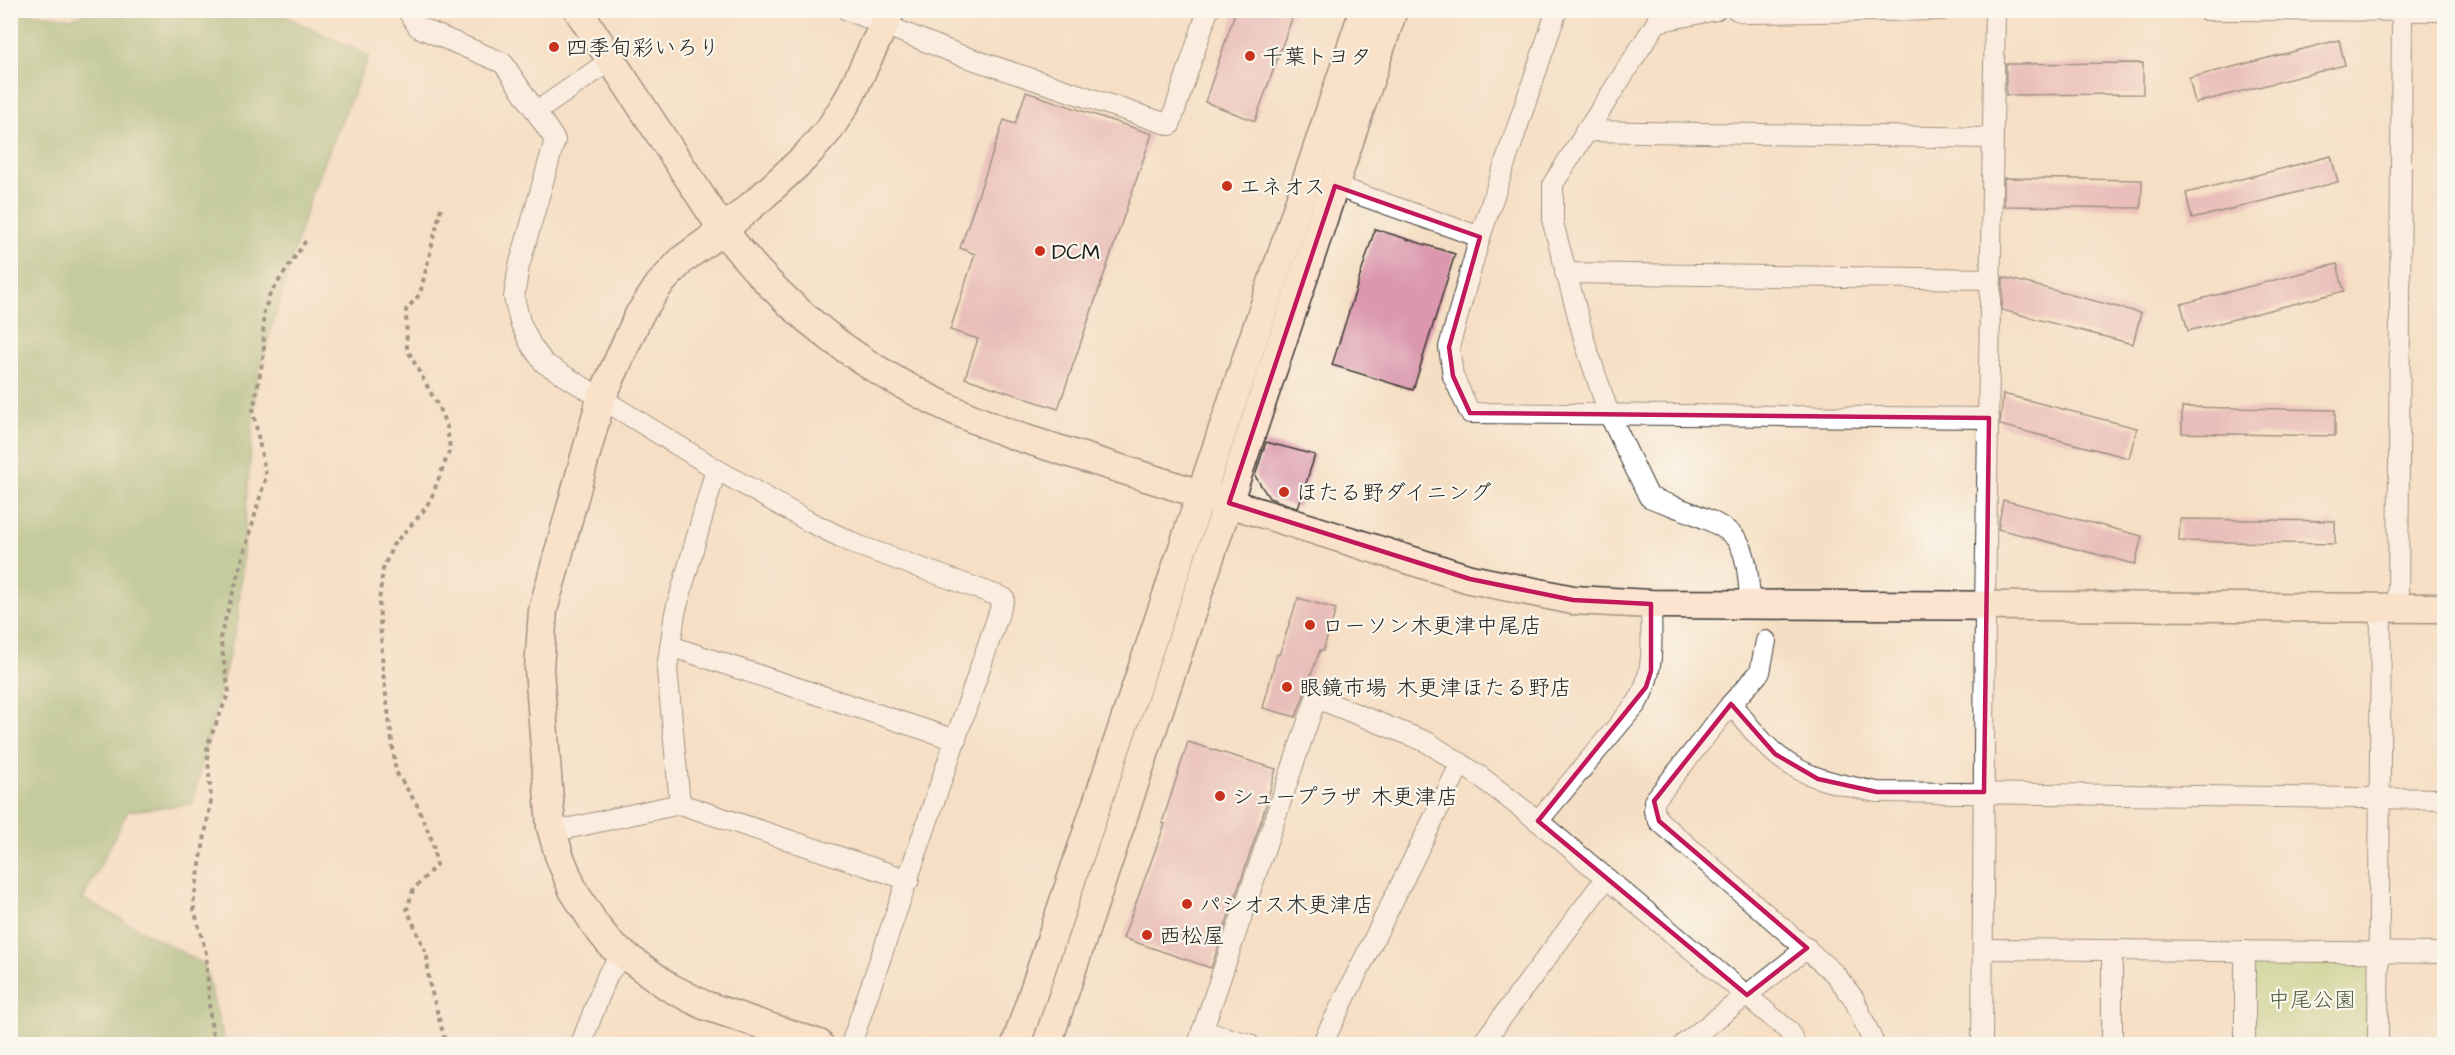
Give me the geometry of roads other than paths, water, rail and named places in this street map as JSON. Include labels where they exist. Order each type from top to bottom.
[{"type":"street","points":[[406,10],[418,27],[503,63],[555,140],[519,266],[514,297],[523,330],[544,363],[808,521],[857,545],[1004,598],[851,1044]]},
{"type":"street","points":[[578,10],[723,230],[748,263],[799,314],[872,368],[929,400],[1016,436],[1470,579],[1573,600],[1650,604],[1751,605],[2445,608]]},
{"type":"street","points":[[847,10],[888,18],[957,54],[1170,125],[1208,10]]},
{"type":"street","points":[[1016,1044],[1364,10]]},
{"type":"street","points":[[1047,1044],[1393,10]]},
{"type":"street","points":[[1557,10],[1480,237],[1449,347],[1453,376],[1470,413],[1989,417]]},
{"type":"street","points":[[1716,10],[1658,16],[1553,184],[1553,223],[1565,273],[1609,414],[1648,497],[1722,526],[1737,540],[1745,561],[1751,605]]},
{"type":"street","points":[[1737,10],[1748,13],[1941,10]]},
{"type":"street","points":[[1982,1044],[1985,606],[1995,10]]},
{"type":"street","points":[[2206,10],[2445,11]]},
{"type":"street","points":[[2378,1044],[2379,798],[2389,608],[2396,11]]},
{"type":"street","points":[[819,1044],[704,1005],[669,987],[612,946],[596,926],[573,890],[558,855],[552,832],[539,669],[543,610],[601,399],[639,315],[659,285],[683,259],[723,230],[804,158],[829,130],[848,100],[888,18]]},
{"type":"street","points":[[536,112],[611,60]]},
{"type":"street","points":[[1585,131],[1993,138]]},
{"type":"street","points":[[1335,186],[1480,237]]},
{"type":"street","points":[[1565,273],[1991,279]]},
{"type":"street","points":[[680,804],[667,669],[675,613],[716,468]]},
{"type":"street","points":[[1538,821],[1637,703],[1646,687],[1651,671],[1650,604]]},
{"type":"street","points":[[1766,640],[1760,672],[1731,704],[1654,801],[1654,811],[1659,821],[1835,974],[1854,999],[1874,1044]]},
{"type":"street","points":[[670,646],[956,740]]},
{"type":"street","points":[[1249,1044],[1200,1038],[1316,698],[1426,742],[1461,763],[1538,821],[1747,995],[1789,1031],[1795,1044]]},
{"type":"street","points":[[1731,704],[1775,754],[1790,765],[1818,779],[1877,792],[2445,799]]},
{"type":"street","points":[[1322,1044],[1461,763]]},
{"type":"street","points":[[552,832],[680,804],[909,880]]},
{"type":"street","points":[[1482,1044],[1606,878]]},
{"type":"street","points":[[1684,1044],[1807,948]]},
{"type":"street","points":[[1983,949],[2445,953]]},
{"type":"street","points":[[2112,951],[2112,1044]]},
{"type":"street","points":[[2245,951],[2245,1044]]},
{"type":"street","points":[[584,1044],[582,1041],[608,974],[624,954]]},
{"type":"place","name":"四季旬彩いろり","points":[[554,47]]},
{"type":"place","name":"千葉トヨタ","points":[[1250,56]]},
{"type":"place","name":"エネオス","points":[[1227,186]]},
{"type":"place","name":"DCM","points":[[1040,251]]},
{"type":"place","name":"ほたる野ダイニング","points":[[1284,492]]},
{"type":"place","name":"ローソン木更津中尾店","points":[[1310,625]]},
{"type":"place","name":"眼鏡市場 木更津ほたる野店","points":[[1287,687]]},
{"type":"place","name":"シュープラザ 木更津店","points":[[1220,796]]},
{"type":"place","name":"パシオス木更津店","points":[[1187,904]]},
{"type":"place","name":"西松屋","points":[[1147,935]]},
{"type":"park label","name":"中尾公園","points":[[2312,999]]}]
